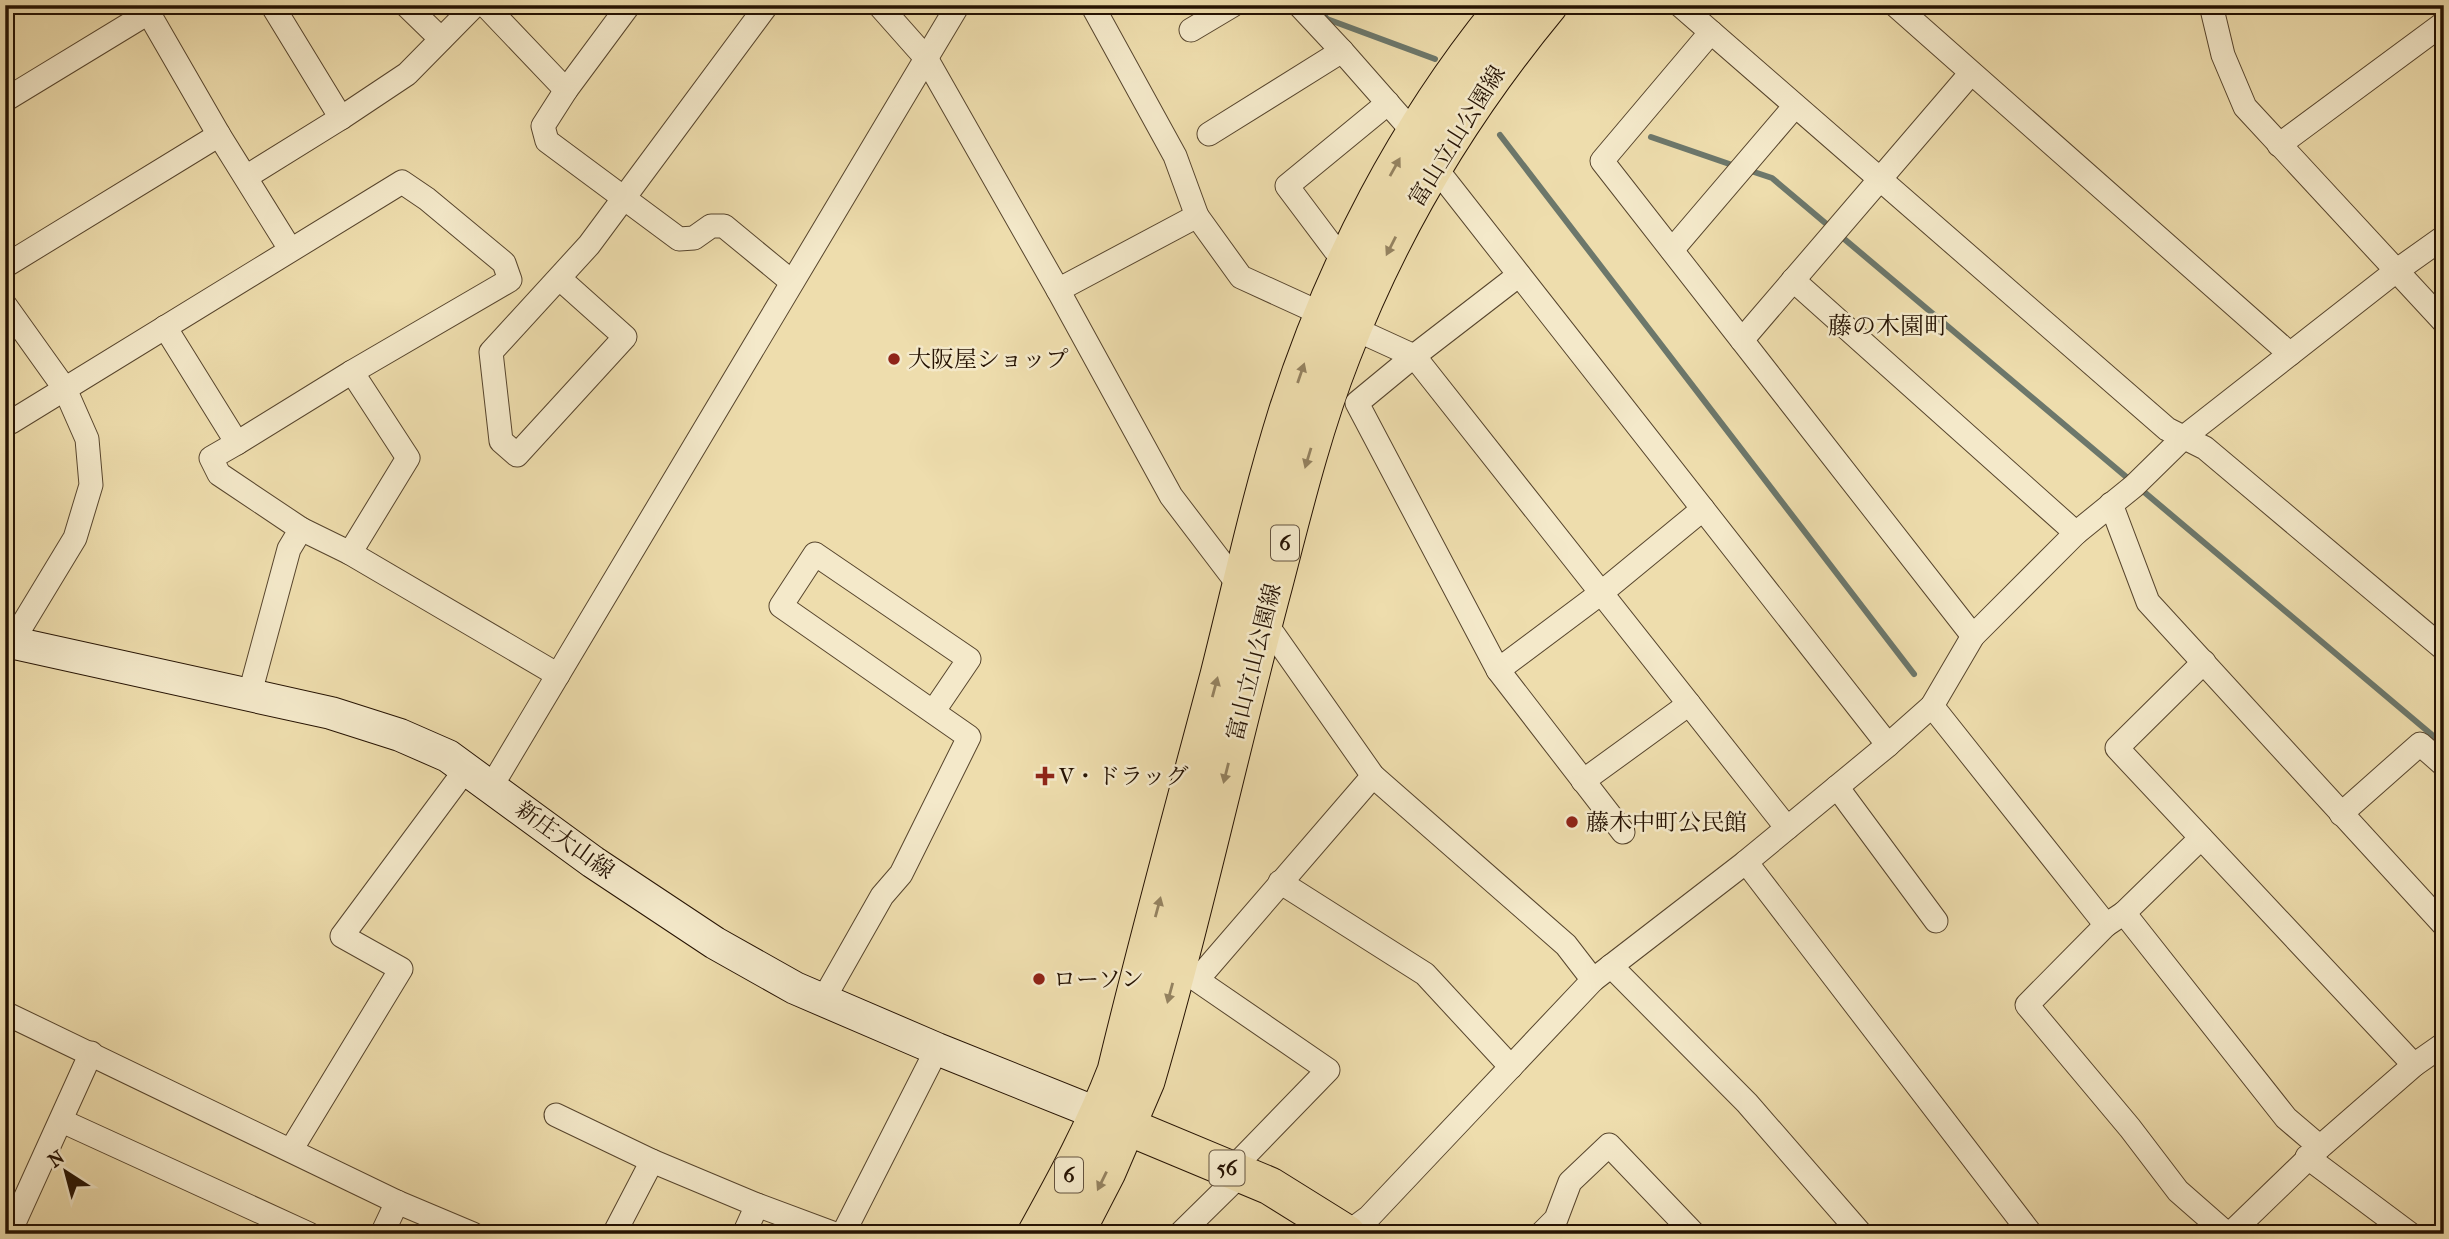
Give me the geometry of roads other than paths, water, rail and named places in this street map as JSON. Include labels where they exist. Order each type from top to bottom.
[{"type":"main road","name":"富山立山公園線","points":[[1074,1234],[1113,1120],[1116,1071],[1287,412],[1338,320],[1388,251],[1434,166],[1498,69],[1549,5]]},
{"type":"main road","name":"富山立山公園線","points":[[1036,1234],[1078,1159],[1113,1120],[1154,1054],[1264,622],[1310,451],[1329,392],[1348,256],[1394,167],[1494,9]]},
{"type":"main road","name":"新庄大山線","points":[[8,641],[331,713],[400,735],[449,756],[593,862],[715,943],[795,988],[1113,1120]]},
{"type":"main road","name":"56","points":[[1113,1120],[1270,1186],[1347,1234]]},
{"type":"street","points":[[272,5],[341,118]]},
{"type":"street","points":[[405,5],[441,39]]},
{"type":"street","points":[[246,177],[407,74],[475,5]]},
{"type":"street","points":[[485,5],[566,90]]},
{"type":"street","points":[[629,5],[543,125],[547,141],[679,239],[694,238],[711,226],[724,226],[792,282]]},
{"type":"street","points":[[559,278],[625,337],[517,455],[501,441],[491,352],[589,245],[767,5]]},
{"type":"street","points":[[879,5],[926,58],[1171,496],[1241,588],[1373,776],[1566,945],[1602,973],[1747,1103],[1861,1234]]},
{"type":"street","points":[[491,788],[958,5]]},
{"type":"street","points":[[1092,5],[1175,156],[1196,216],[1241,277],[1414,356],[1787,828]]},
{"type":"street","points":[[1191,30],[1233,5]]},
{"type":"street","points":[[1299,5],[1415,134]]},
{"type":"street","points":[[1680,5],[2167,429],[2205,448],[2444,649]]},
{"type":"street","points":[[1895,5],[2290,354]]},
{"type":"street","points":[[2211,5],[2223,55],[2245,107],[2444,322]]},
{"type":"street","points":[[5,100],[146,9],[219,135],[290,249]]},
{"type":"street","points":[[2278,145],[2444,23]]},
{"type":"street","points":[[1711,33],[1602,160],[1973,636]]},
{"type":"street","points":[[1209,134],[1342,51]]},
{"type":"street","points":[[1742,340],[1971,73]]},
{"type":"street","points":[[1348,256],[1335,250],[1287,186],[1388,103]]},
{"type":"street","points":[[1672,250],[1795,106]]},
{"type":"street","points":[[5,266],[219,135]]},
{"type":"street","points":[[1434,166],[1888,745]]},
{"type":"street","points":[[5,417],[11,422],[402,182],[427,199],[504,263],[510,280],[211,457],[219,474],[301,529],[350,553],[558,675]]},
{"type":"street","points":[[1058,290],[1196,216]]},
{"type":"street","points":[[1347,1234],[1369,1217],[1602,973],[1746,862],[1932,706],[1973,636],[2076,533],[2184,437],[2396,271],[2444,237]]},
{"type":"street","points":[[1520,275],[1357,403],[1498,670],[1623,832]]},
{"type":"street","points":[[1793,280],[2076,533]]},
{"type":"street","points":[[5,305],[65,389],[87,439],[91,485],[75,538],[8,641]]},
{"type":"street","points":[[165,327],[237,443]]},
{"type":"street","points":[[350,553],[408,458],[352,372]]},
{"type":"street","points":[[2111,504],[2148,602],[2444,925]]},
{"type":"street","points":[[1498,670],[1601,593],[1703,509]]},
{"type":"street","points":[[250,694],[289,549],[301,529]]},
{"type":"street","points":[[823,1000],[882,896],[901,874],[969,737],[933,712],[781,606],[815,554],[969,659],[933,712]]},
{"type":"street","points":[[2204,662],[2117,748],[2414,1065]]},
{"type":"street","points":[[1583,780],[1689,704]]},
{"type":"street","points":[[1932,706],[2314,1152],[2410,1234]]},
{"type":"street","points":[[2341,814],[2420,744],[2444,765]]},
{"type":"street","points":[[291,1150],[401,969],[342,936],[466,769]]},
{"type":"street","points":[[1180,1234],[1328,1070],[1197,979],[1373,776]]},
{"type":"street","points":[[1837,787],[1936,920]]},
{"type":"street","points":[[2201,838],[2027,1005],[2130,1128],[2178,1191],[2228,1234],[2314,1152],[2414,1065],[2444,1044]]},
{"type":"street","points":[[1746,862],[2031,1234]]},
{"type":"street","points":[[1280,882],[1425,974],[1511,1067]]},
{"type":"street","points":[[5,1013],[397,1202],[473,1234]]},
{"type":"street","points":[[843,1234],[937,1049]]},
{"type":"street","points":[[11,1233],[91,1053]]},
{"type":"street","points":[[556,1115],[652,1161],[835,1234]]},
{"type":"street","points":[[62,1121],[309,1234]]},
{"type":"street","points":[[1541,1234],[1556,1219],[1570,1182],[1609,1145],[1694,1234]]},
{"type":"street","points":[[614,1234],[652,1161]]},
{"type":"street","points":[[382,1234],[397,1202]]},
{"type":"street","points":[[744,1234],[757,1205]]},
{"type":"waterway","points":[[1315,5],[1327,19],[1435,59]]},
{"type":"waterway","points":[[1500,135],[1914,674]]},
{"type":"waterway","points":[[1651,137],[1738,167]]},
{"type":"waterway","points":[[1748,170],[1772,178],[2444,745]]},
{"type":"place","name":"大阪屋ショップ","points":[[894,359]]},
{"type":"place","name":"V・ドラッグ","points":[[1045,776]]},
{"type":"place","name":"藤木中町公民館","points":[[1572,822]]},
{"type":"place","name":"ローソン","points":[[1039,979]]},
{"type":"district","name":"藤の木園町","points":[[1888,326]]}]
